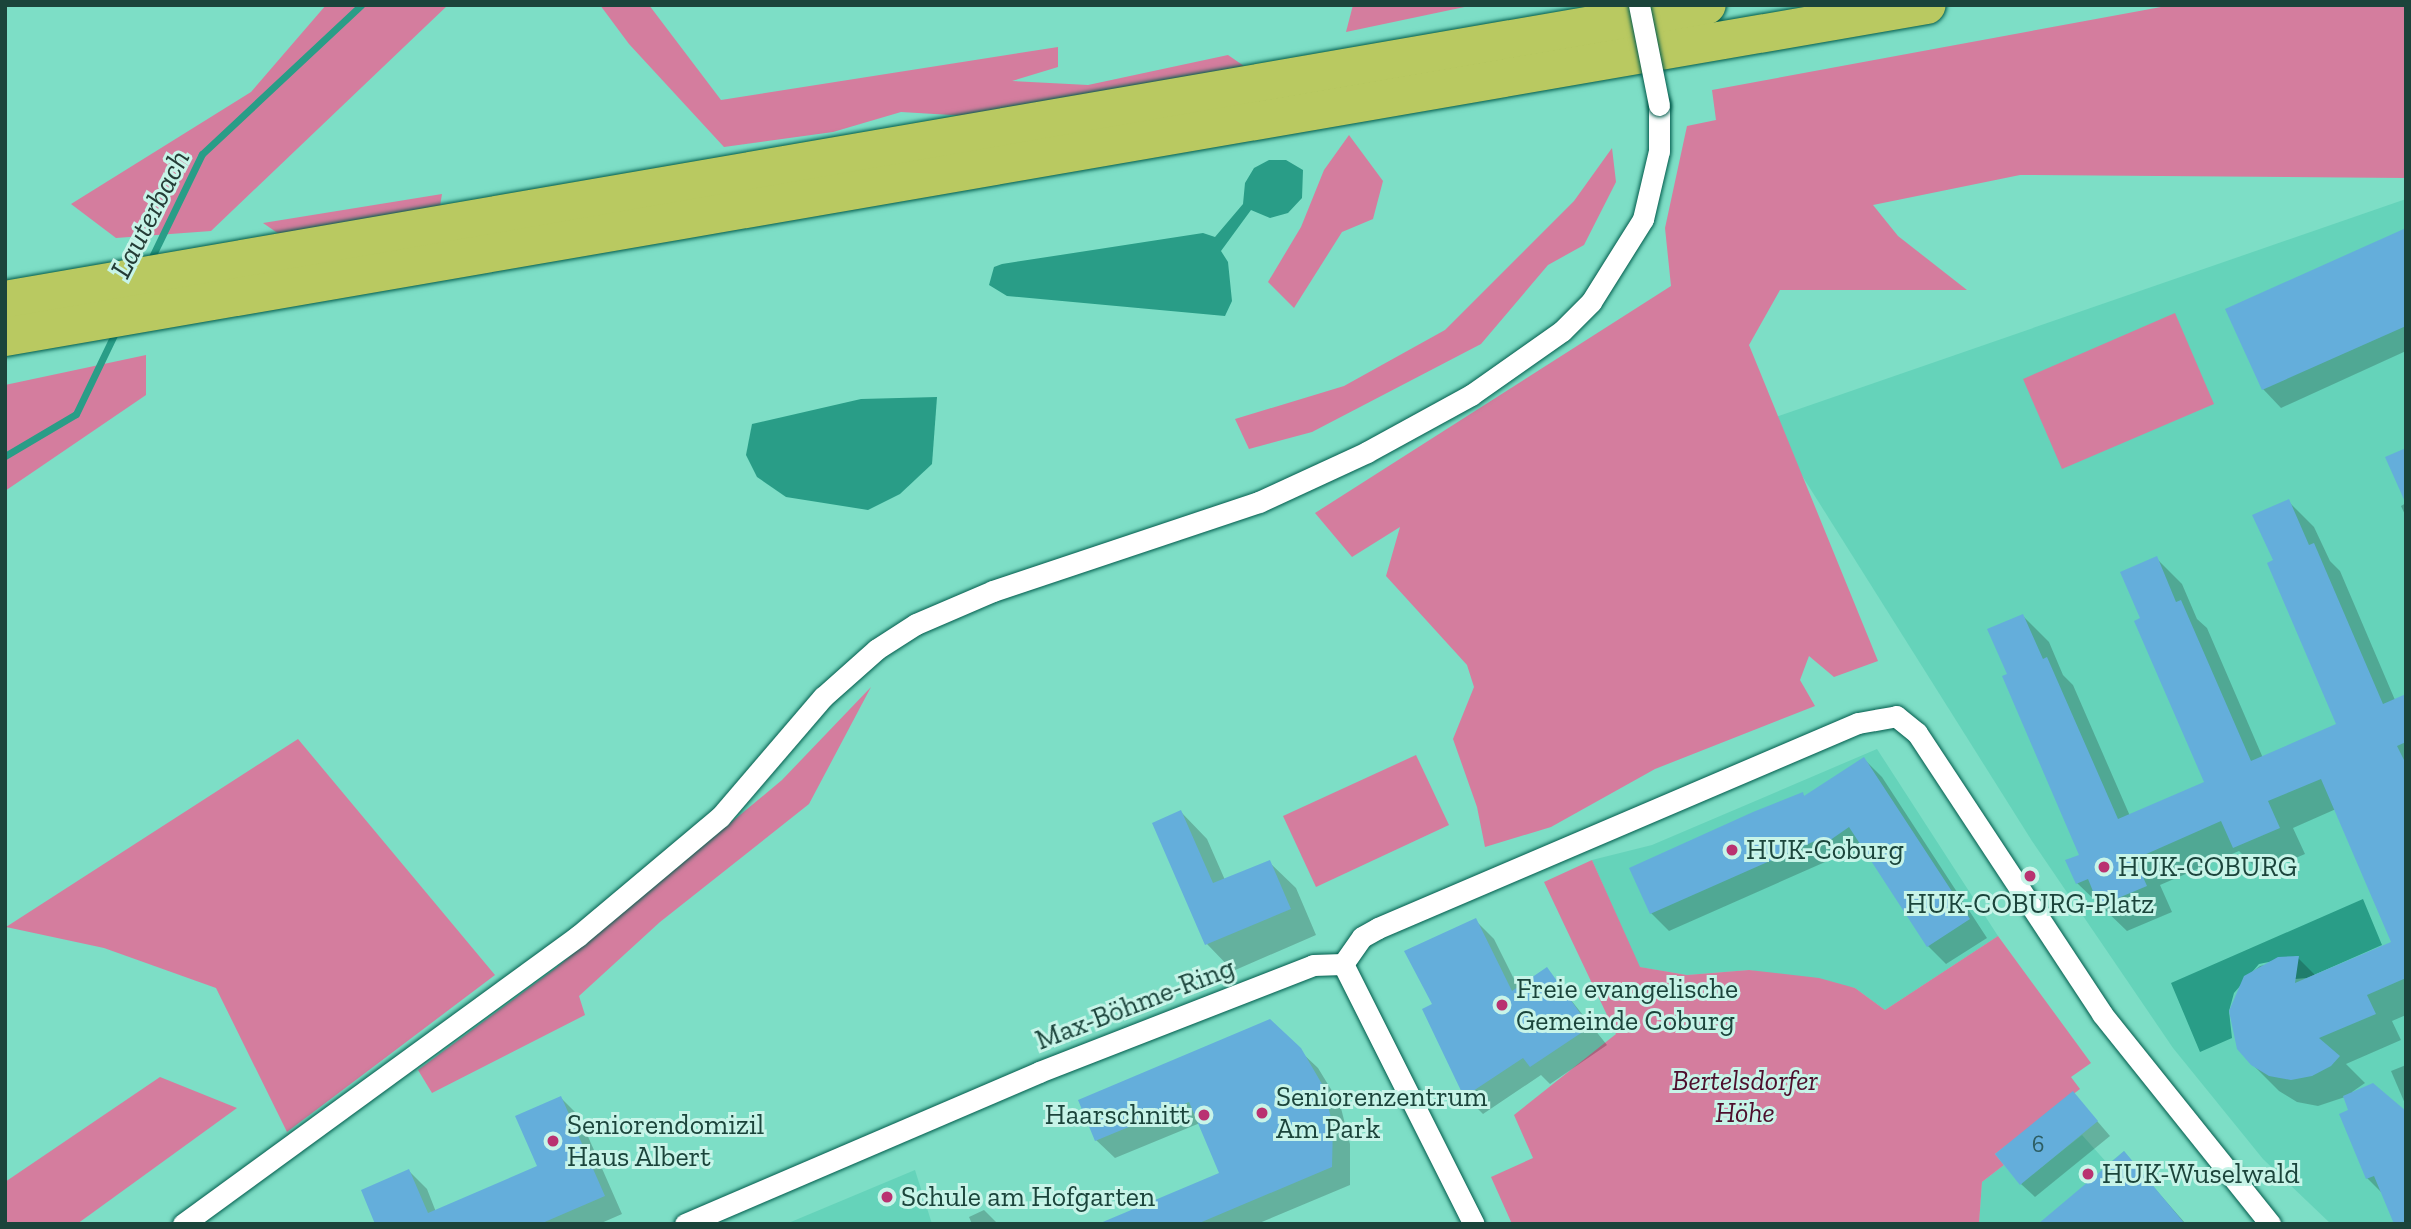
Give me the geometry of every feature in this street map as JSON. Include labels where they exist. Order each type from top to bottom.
[{"type":"highway","points":[[5,300],[1707,5]]},
{"type":"highway","points":[[5,337],[1927,5]]},
{"type":"street","points":[[183,1224],[578,936],[720,817],[845,675],[906,630],[993,592],[1259,502],[1430,420],[1562,331],[1591,302],[1643,219],[1660,151],[1659,105],[1639,5]]},
{"type":"street","points":[[1474,1224],[1343,964],[1362,937],[1583,838],[1858,723],[1887,715],[1904,720],[1917,733],[2102,1014],[2270,1224]]},
{"type":"street","name":"Max-Böhme-Ring","points":[[685,1224],[1039,1072],[1313,965],[1343,964]]},
{"type":"shaded area","points":[[2406,199],[2406,1224],[2331,1224],[2263,1159],[2173,1048],[2032,841],[1767,420]]},
{"type":"shaded area","points":[[1877,749],[1998,936],[1885,1010],[1855,988],[1749,970],[1687,975],[1639,967],[1592,860],[1652,845]]},
{"type":"shaded area","name":"HUK-Wuselwald","points":[[2082,1135],[2108,1164],[2124,1151],[2185,1224],[1979,1224],[1982,1182],[2004,1165],[2020,1184]]},
{"type":"shaded area","name":"Schule am Hofgarten","points":[[915,1170],[932,1224],[786,1224]]},
{"type":"green space","points":[[326,5],[448,5],[211,231],[116,238],[71,204],[251,92]]},
{"type":"green space","points":[[600,5],[649,5],[721,100],[1058,47],[1058,67],[1012,81],[1088,85],[1228,55],[1244,66],[968,116],[901,112],[833,132],[724,147],[629,44]]},
{"type":"green space","points":[[1353,5],[1474,5],[1346,32]]},
{"type":"green space","points":[[2172,5],[2406,5],[2406,178],[2020,175],[1873,205],[1898,236],[1967,290],[1780,290],[1749,345],[1878,661],[1834,677],[1809,656],[1800,680],[1815,706],[1655,769],[1551,827],[1485,847],[1477,807],[1453,739],[1474,687],[1467,665],[1386,576],[1400,527],[1352,557],[1315,513],[1671,286],[1665,228],[1687,126],[1716,120],[1712,90]]},
{"type":"green space","points":[[1349,135],[1383,181],[1373,219],[1342,232],[1294,308],[1268,282],[1301,227],[1324,170]]},
{"type":"green space","points":[[1612,148],[1616,182],[1584,245],[1548,265],[1481,344],[1312,432],[1249,449],[1235,419],[1344,386],[1445,330],[1574,201]]},
{"type":"green space","points":[[442,194],[440,206],[279,234],[263,223]]},
{"type":"green space","points":[[2175,313],[2214,404],[2062,469],[2023,379]]},
{"type":"green space","points":[[146,355],[146,395],[5,491],[5,385]]},
{"type":"green space","points":[[871,687],[809,804],[660,922],[579,996],[585,1015],[432,1093],[418,1070],[556,968],[782,780]]},
{"type":"green space","points":[[298,739],[495,975],[287,1132],[216,988],[104,948],[6,927]]},
{"type":"green space","points":[[1416,755],[1449,825],[1316,887],[1283,816]]},
{"type":"green space","name":"Bertelsdorfer Höhe","points":[[1592,860],[1640,967],[1687,975],[1749,970],[1819,978],[1855,988],[1885,1010],[1998,936],[2091,1063],[2071,1077],[2080,1089],[1995,1154],[2004,1165],[1982,1182],[1979,1224],[1512,1224],[1491,1177],[1533,1158],[1514,1115],[1616,1034],[1544,882]]},
{"type":"green space","points":[[160,1077],[237,1108],[77,1224],[5,1224],[5,1182]]},
{"type":"water","points":[[1269,160],[1286,160],[1303,170],[1302,198],[1288,213],[1270,218],[1251,210],[1221,251],[1228,262],[1232,301],[1225,316],[1007,296],[989,285],[994,267],[1002,264],[1203,233],[1215,237],[1243,204],[1245,183],[1254,168]]},
{"type":"water","points":[[937,397],[932,464],[900,494],[868,510],[786,497],[757,477],[746,455],[752,424],[861,399]]},
{"type":"water","points":[[2363,899],[2382,945],[2307,978],[2295,979],[2298,956],[2259,964],[2234,993],[2229,1011],[2232,1038],[2200,1052],[2171,983]]},
{"type":"building","points":[[2406,228],[2406,326],[2262,390],[2225,309]]},
{"type":"building","points":[[2406,448],[2406,504],[2385,457]]},
{"type":"building","name":"HUK-COBURG","points":[[2289,499],[2309,545],[2314,543],[2383,704],[2406,694],[2406,742],[2397,746],[2406,764],[2406,978],[2367,995],[2376,1014],[2319,1038],[2340,1056],[2331,1066],[2312,1076],[2291,1080],[2269,1076],[2251,1065],[2237,1049],[2229,1011],[2244,976],[2278,957],[2299,956],[2295,983],[2391,942],[2321,779],[2268,801],[2280,828],[2233,848],[2221,821],[2135,859],[2147,886],[2099,906],[2088,879],[2076,884],[2065,860],[2079,855],[2002,676],[2007,674],[1987,629],[2023,614],[2043,659],[2047,657],[2118,819],[2204,782],[2134,621],[2140,618],[2120,572],[2157,556],[2176,602],[2181,600],[2251,761],[2336,724],[2267,563],[2273,560],[2252,515]]},
{"type":"building","name":"HUK-Coburg","points":[[1864,757],[1970,919],[1927,947],[1849,827],[1826,843],[1824,837],[1650,914],[1629,868],[1753,812],[1803,792],[1804,796]]},
{"type":"building","points":[[1181,810],[1213,883],[1270,860],[1291,909],[1205,945],[1152,823]]},
{"type":"building","name":"Freie evangelische Gemeinde Coburg","points":[[1476,918],[1512,991],[1547,967],[1590,1027],[1530,1067],[1523,1058],[1464,1097],[1422,1009],[1432,1004],[1404,951]]},
{"type":"building","name":"Seniorenzentrum Am Park","points":[[1270,1019],[1301,1048],[1322,1084],[1333,1125],[1332,1167],[1197,1224],[1098,1224],[1219,1173],[1189,1102],[1095,1141],[1078,1100]]},
{"type":"building","points":[[2373,1083],[2406,1111],[2406,1224],[2394,1224],[2374,1176],[2366,1179],[2339,1114],[2348,1110],[2343,1096]]},
{"type":"building","points":[[2073,1091],[2098,1121],[2020,1185],[1995,1154]]},
{"type":"building","name":"Seniorendomizil Haus Albert","points":[[561,1096],[605,1196],[540,1224],[375,1224],[361,1190],[409,1169],[428,1213],[537,1166],[515,1116]]},
{"type":"building","points":[[2124,1151],[2185,1224],[2038,1224],[2108,1165]]},
{"type":"waterway","name":"Lauterbach","points":[[149,263],[202,154],[361,5]]},
{"type":"waterway","name":"Lauterbach","points":[[5,456],[76,414],[116,331]]},
{"type":"place","name":"HUK-Coburg","points":[[1732,850]]},
{"type":"place","name":"HUK-COBURG","points":[[2104,867]]},
{"type":"place","name":"HUK-COBURG-Platz","points":[[2030,876]]},
{"type":"place","name":"Freie evangelische Gemeinde Coburg","points":[[1502,1005]]},
{"type":"place","name":"Seniorenzentrum Am Park","points":[[1262,1113]]},
{"type":"place","name":"Haarschnitt","points":[[1204,1115]]},
{"type":"place","name":"Seniorendomizil Haus Albert","points":[[553,1141]]},
{"type":"place","name":"HUK-Wuselwald","points":[[2088,1174]]},
{"type":"place","name":"Schule am Hofgarten","points":[[887,1197]]}]
